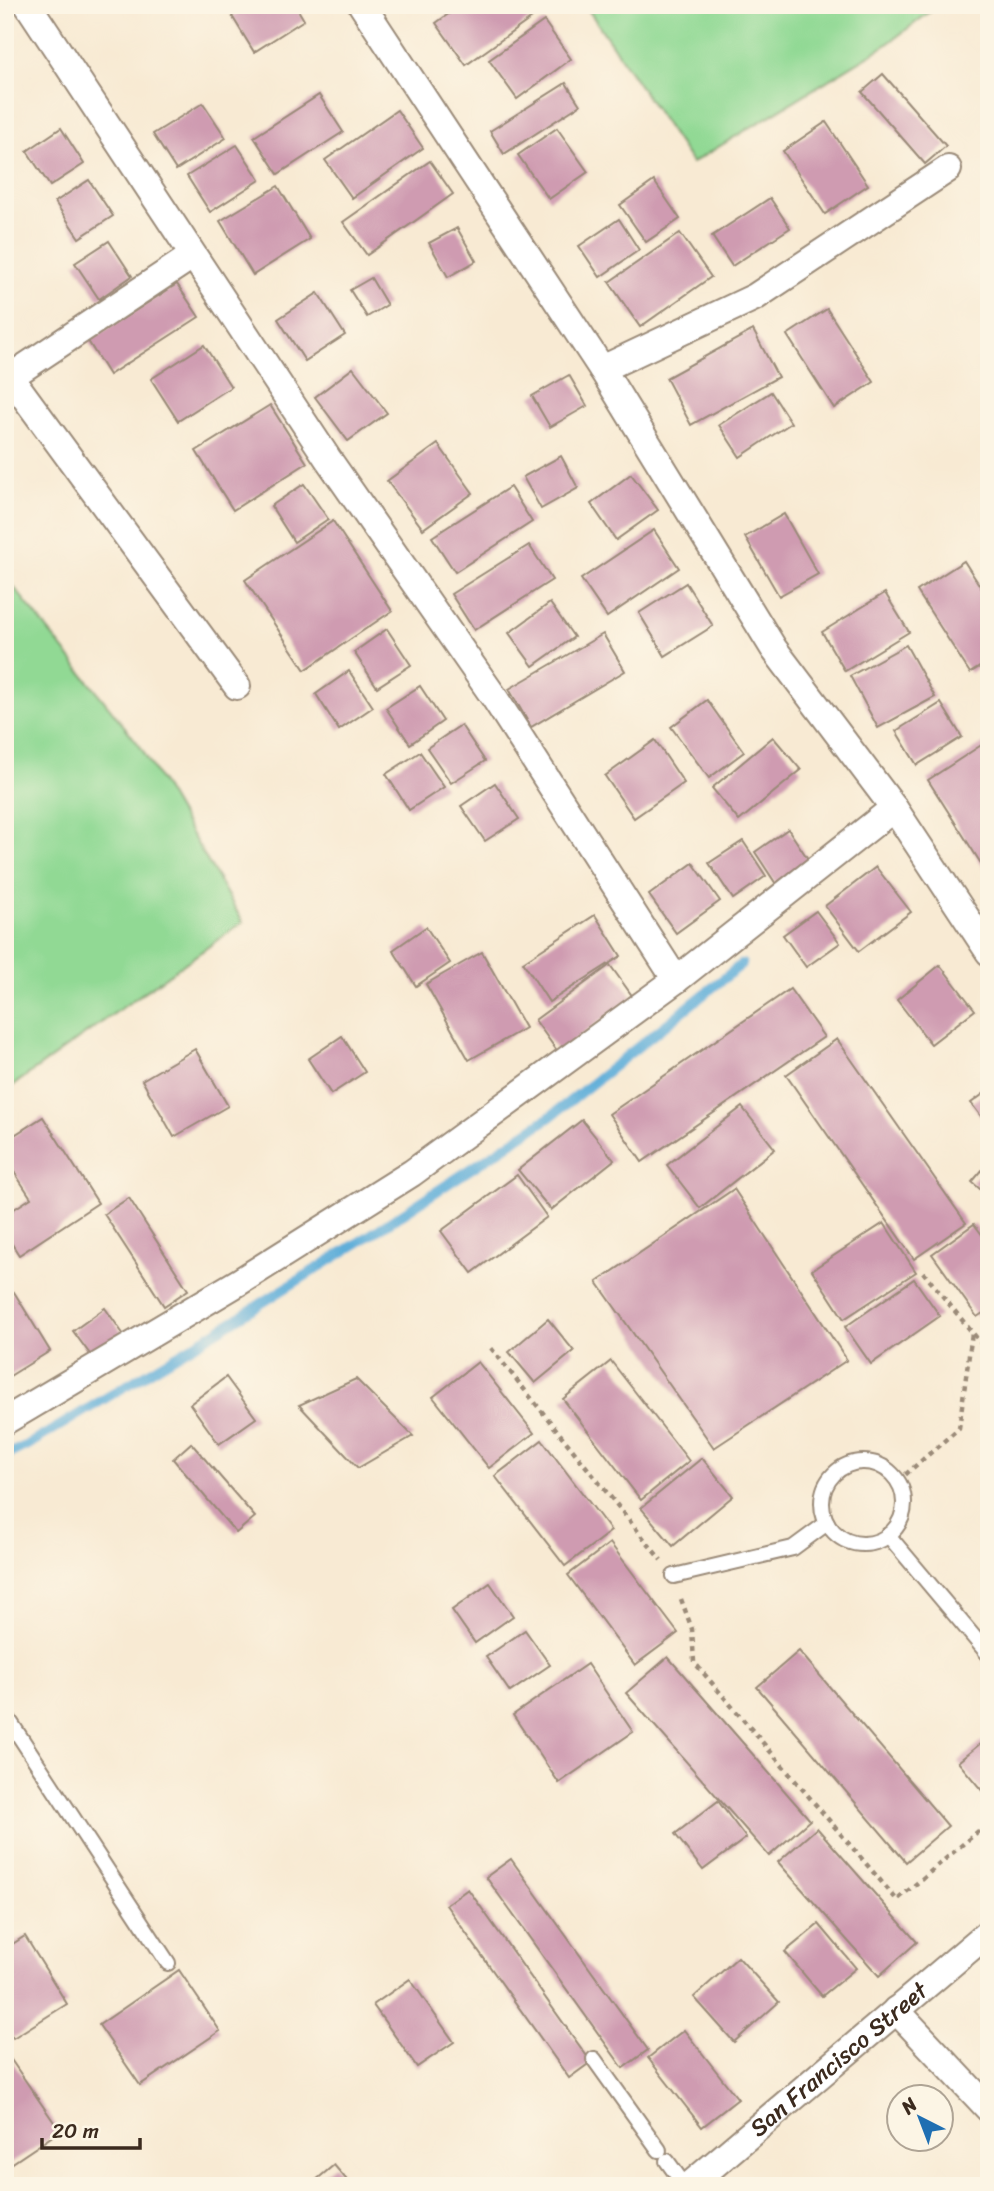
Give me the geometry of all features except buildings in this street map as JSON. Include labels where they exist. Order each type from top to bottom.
[{"type":"street","points":[[28,5],[320,448],[494,697],[676,981]]},
{"type":"street","points":[[362,5],[602,369],[775,649],[894,808],[989,952]]},
{"type":"street","points":[[602,369],[755,298],[948,169]]},
{"type":"street","points":[[192,256],[8,373],[237,686]]},
{"type":"street","points":[[5,1421],[239,1282],[412,1173],[676,981],[894,808]]},
{"type":"street","name":"San Francisco Street","points":[[687,2186],[989,1932]]},
{"type":"street","points":[[896,2010],[989,2109]]},
{"type":"lane","points":[[858,1462],[874,1463],[888,1470],[898,1481],[904,1496],[903,1512],[898,1525],[888,1535],[875,1542],[861,1544],[847,1541],[827,1523],[822,1512],[825,1488],[831,1477],[843,1467],[858,1462]]},
{"type":"lane","points":[[674,1576],[793,1548],[827,1523]]},
{"type":"lane","points":[[888,1535],[989,1655]]},
{"type":"lane","points":[[5,1714],[168,1963]]},
{"type":"lane","points":[[594,2059],[687,2186]]},
{"type":"path","points":[[923,1272],[989,1353]]},
{"type":"path","points":[[898,1481],[959,1428],[972,1333]]},
{"type":"path","points":[[491,1348],[674,1576],[692,1629],[694,1662],[897,1900],[989,1822]]},
{"type":"green space","points":[[585,5],[939,5],[886,45],[692,163]]},
{"type":"green space","points":[[5,576],[140,746],[243,922],[5,1091]]},
{"type":"waterway","points":[[5,1456],[219,1330],[550,1117],[742,964]]}]
